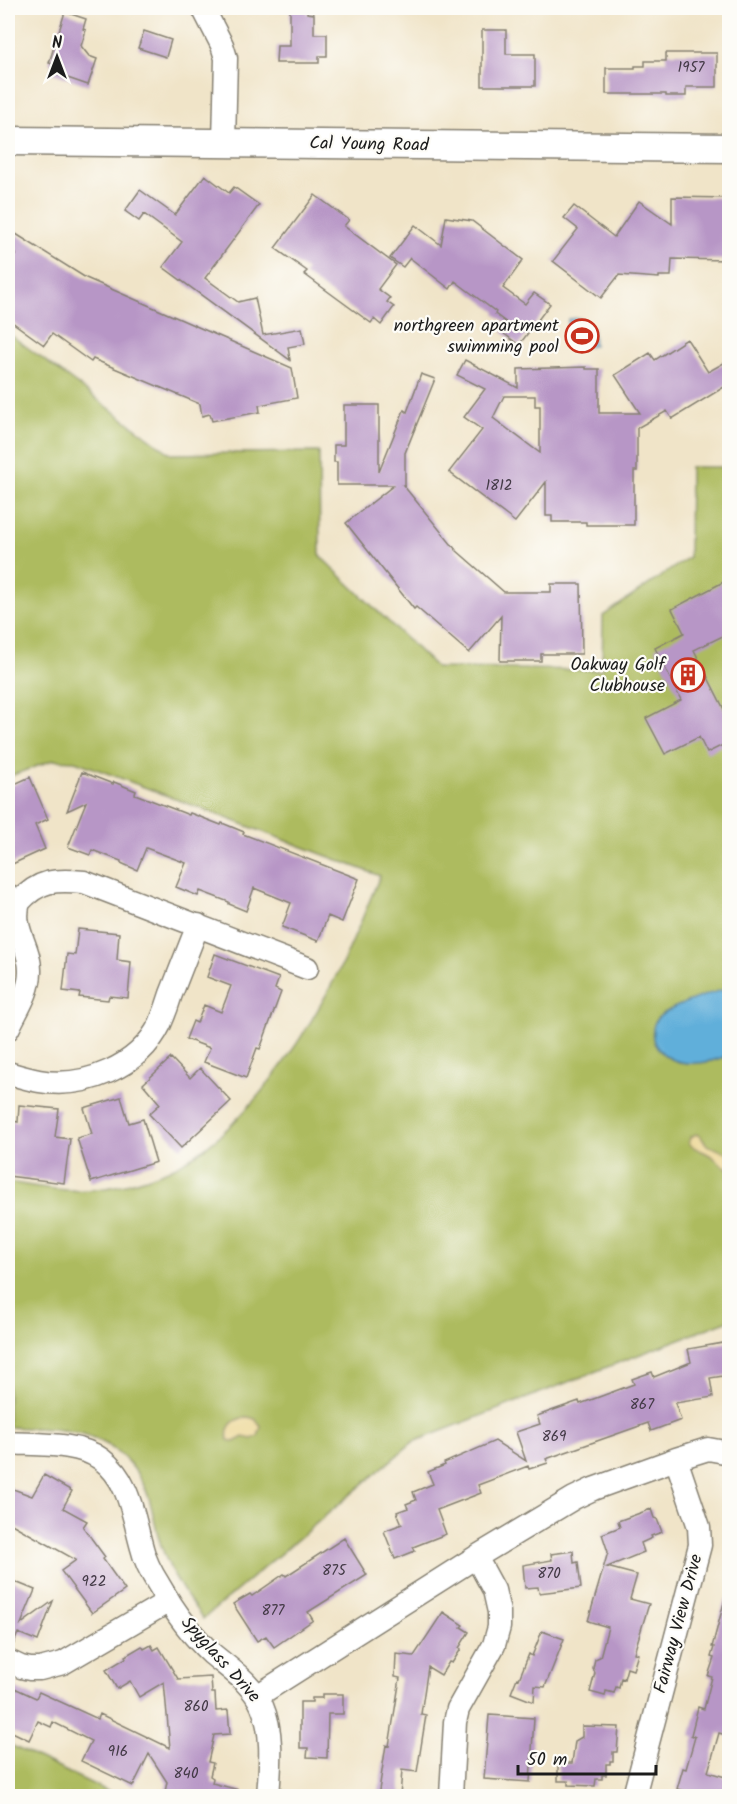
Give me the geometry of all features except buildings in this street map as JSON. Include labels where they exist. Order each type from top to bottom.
[{"type":"main road","name":"Cal Young Road","points":[[8,141],[729,148]]},
{"type":"street","points":[[203,8],[226,58],[224,143]]},
{"type":"street","points":[[8,1029],[24,997],[30,978],[29,961],[13,899],[34,887],[58,880],[96,886],[307,968]]},
{"type":"street","points":[[8,1073],[39,1081],[76,1081],[95,1077],[129,1060],[142,1049],[160,1024],[198,926]]},
{"type":"street","name":"Spyglass Drive","points":[[8,1443],[81,1449],[100,1458],[108,1465],[129,1498],[145,1558],[169,1601],[197,1638],[213,1655],[238,1675],[257,1696],[263,1707],[269,1730],[268,1797]]},
{"type":"street","points":[[257,1696],[476,1557],[585,1493],[708,1449],[729,1453]]},
{"type":"street","name":"Fairway View Drive","points":[[634,1797],[700,1545],[699,1527],[676,1460]]},
{"type":"street","points":[[451,1797],[455,1722],[458,1709],[494,1645],[499,1627],[499,1612],[494,1590],[476,1557]]},
{"type":"street","points":[[8,1661],[30,1669],[52,1667],[63,1663],[169,1601]]},
{"type":"green space","points":[[8,333],[171,454],[319,452],[320,556],[437,668],[602,670],[603,616],[689,557],[690,467],[729,467],[729,1320],[413,1442],[203,1619],[171,1569],[161,1545],[145,1487],[133,1467],[125,1459],[97,1439],[77,1432],[8,1427],[8,1182],[69,1190],[99,1189],[119,1185],[168,1170],[195,1155],[220,1135],[267,1084],[307,1027],[344,960],[380,876],[75,761],[53,760],[8,777]]},
{"type":"green space","points":[[8,1744],[118,1796],[8,1796]]},
{"type":"sand","points":[[696,1134],[707,1145],[729,1154],[729,1169],[689,1144],[691,1137]]},
{"type":"sand","points":[[248,1417],[255,1419],[261,1427],[258,1436],[252,1439],[243,1437],[234,1442],[228,1440],[228,1430],[232,1423]]},
{"type":"water","name":"northgreen apartment swimming pool","points":[[579,318],[593,328],[594,346],[577,347],[577,340],[567,332],[568,319]]},
{"type":"water","points":[[729,989],[729,1055],[710,1061],[690,1063],[671,1059],[663,1054],[653,1040],[656,1020],[690,1001]]},
{"type":"place","name":"northgreen apartment swimming pool","points":[[582,336]]},
{"type":"place","name":"Oakway Golf Clubhouse","points":[[688,675]]}]
